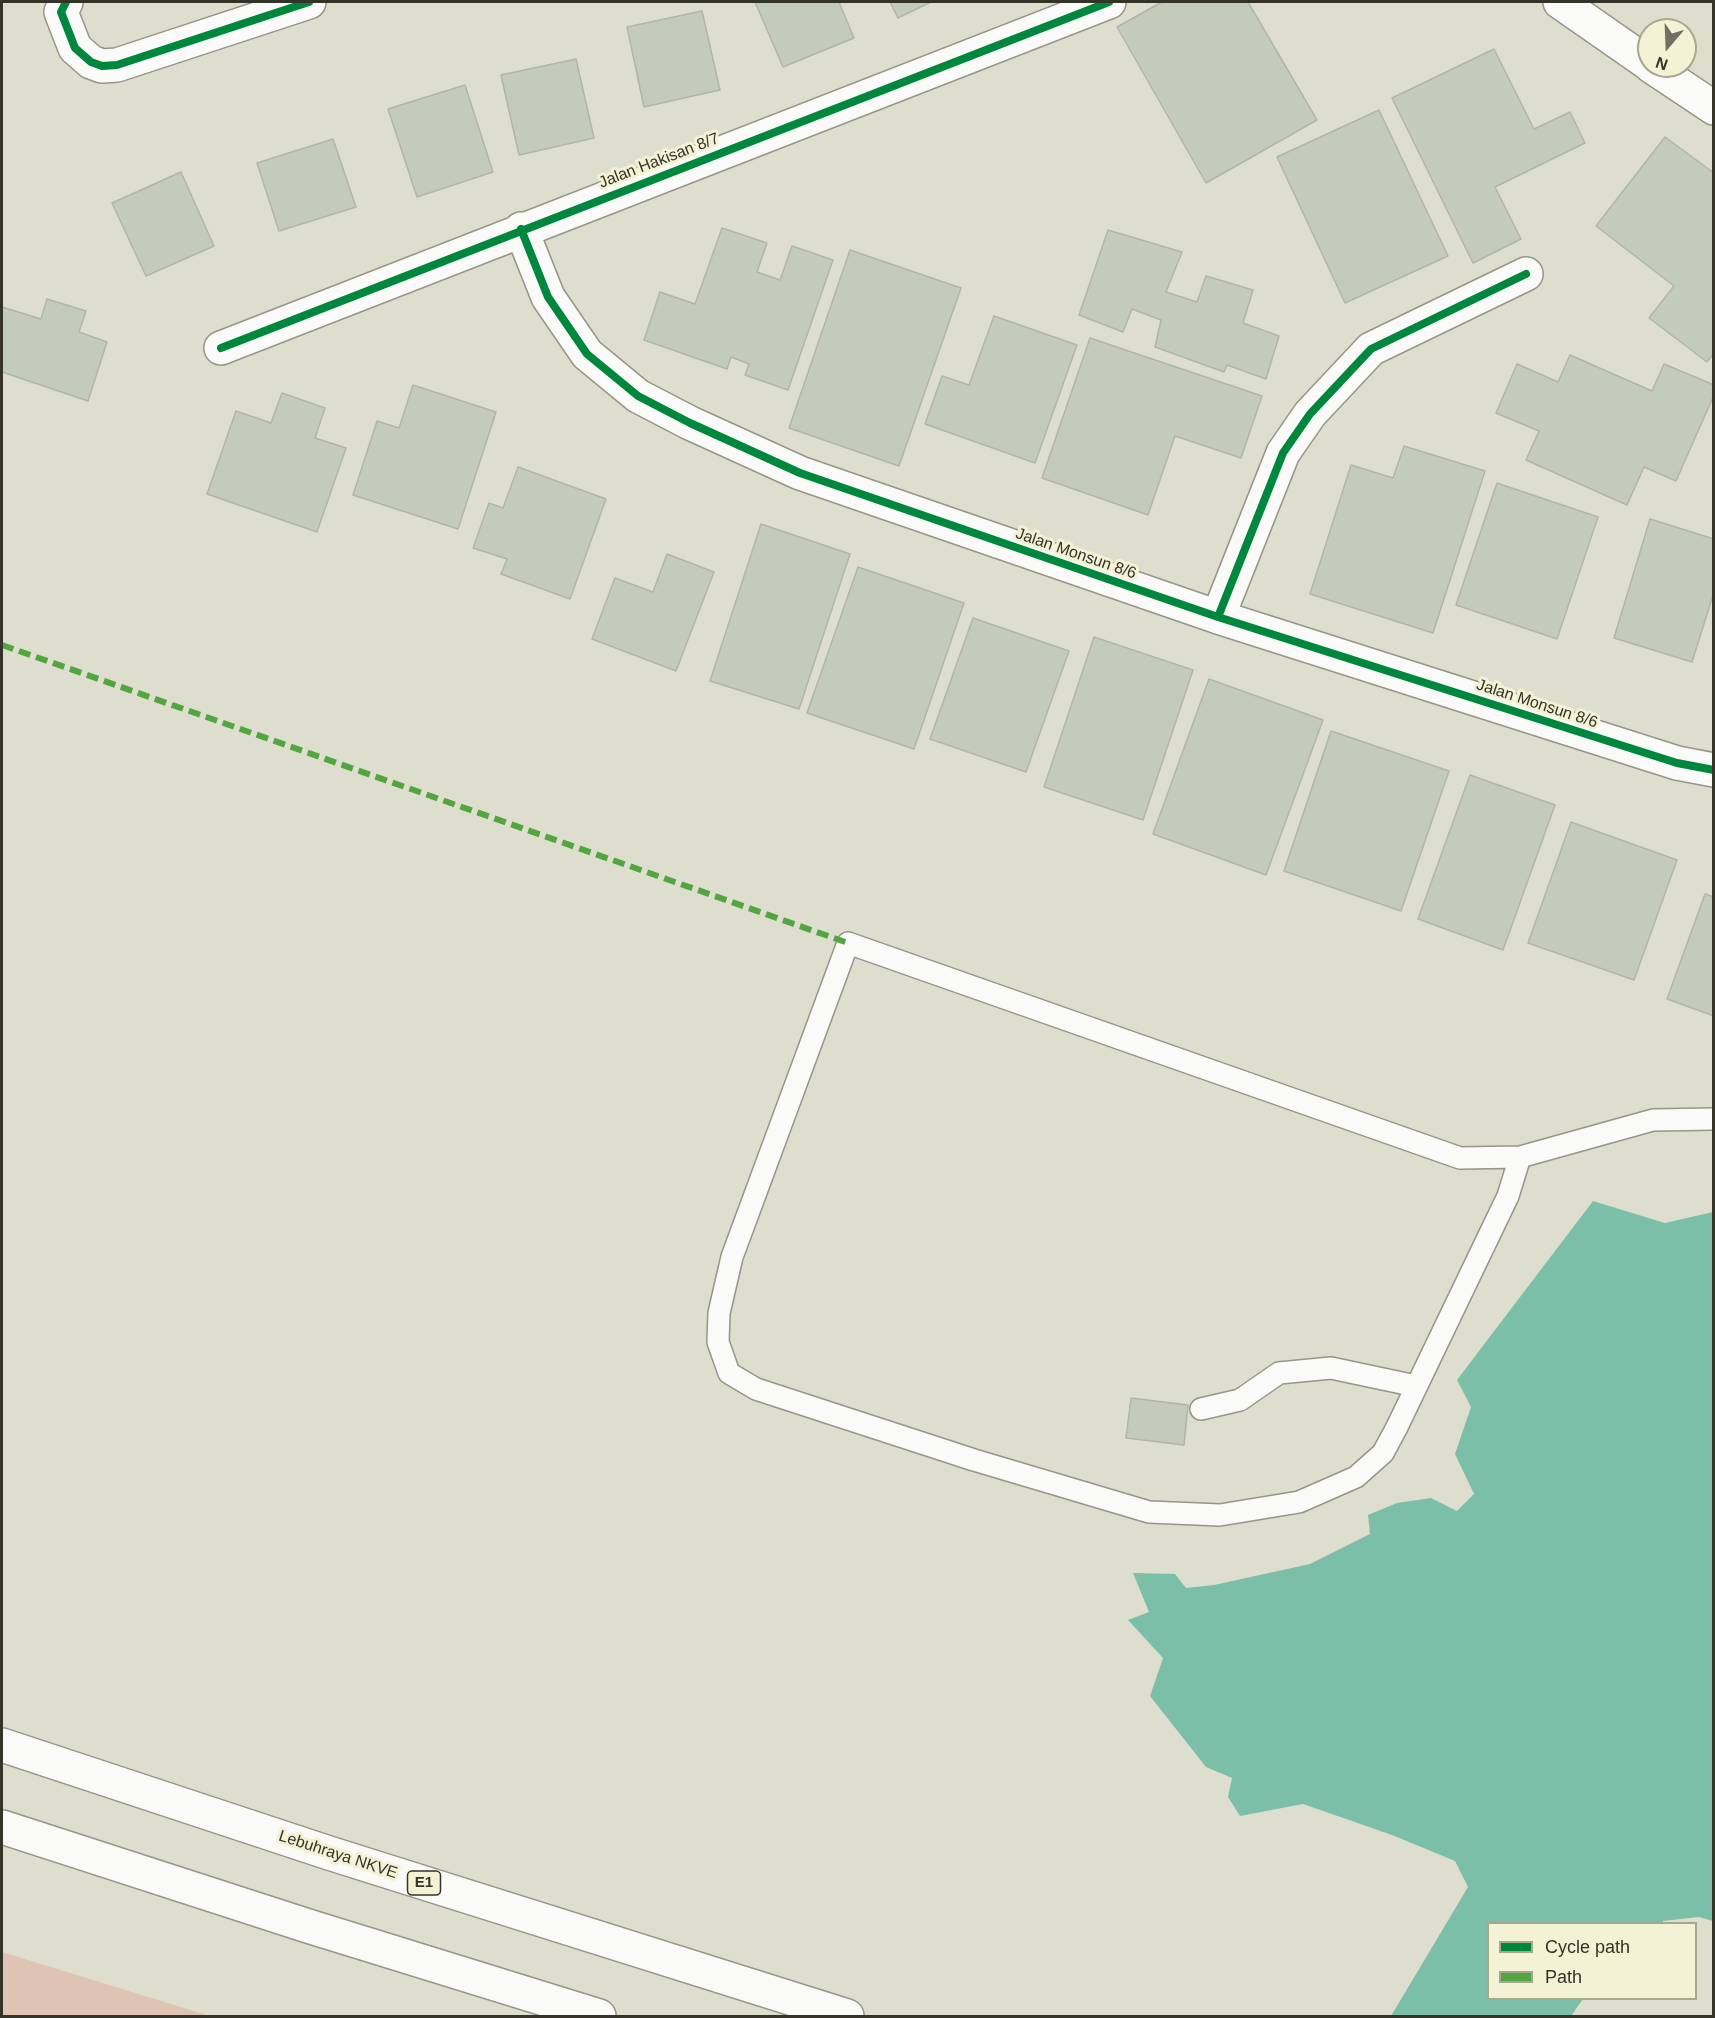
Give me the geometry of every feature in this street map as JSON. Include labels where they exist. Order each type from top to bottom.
[{"type":"main road","points":[[66,2],[61,12],[75,48],[90,62],[102,66],[117,65],[309,2]]},
{"type":"main road","name":"Jalan Hakisan 8/7","points":[[221,348],[1109,2]]},
{"type":"main road","points":[[1560,2],[1637,56]]},
{"type":"main road","points":[[1673,78],[1710,99]]},
{"type":"main road","name":"Jalan Monsun 8/6","points":[[522,230],[548,297],[586,354],[638,396],[690,423],[800,473],[1218,617],[1677,763],[1713,770]]},
{"type":"main road","points":[[1218,617],[1283,453],[1310,414],[1371,350],[1526,274]]},
{"type":"main road","name":"Lebuhraya NKVE","points":[[2,1745],[329,1853],[847,2016]]},
{"type":"main road","points":[[2,1827],[308,1926],[599,2016]]},
{"type":"lane","points":[[1520,1157],[1508,1196],[1383,1453],[1356,1478],[1299,1502],[1220,1515],[1149,1512],[974,1460],[756,1389],[729,1373],[718,1342],[720,1313],[732,1257],[848,943],[1460,1158],[1520,1157],[1653,1120],[1713,1119]]},
{"type":"lane","points":[[1201,1408],[1240,1400],[1279,1372],[1331,1368],[1416,1386]]},
{"type":"shaded area","points":[[1593,1201],[1665,1223],[1713,1212],[1713,1921],[1699,1917],[1663,1922],[1487,1922],[1487,2000],[1582,2000],[1571,2016],[1391,2016],[1468,1887],[1455,1861],[1392,1835],[1303,1804],[1240,1816],[1228,1797],[1232,1778],[1206,1767],[1150,1696],[1163,1658],[1128,1620],[1149,1612],[1133,1573],[1175,1574],[1186,1588],[1214,1585],[1310,1564],[1370,1534],[1368,1515],[1397,1503],[1431,1498],[1457,1511],[1474,1494],[1455,1454],[1471,1407],[1457,1380]]},
{"type":"shaded area","points":[[2,1952],[210,2016],[2,2016]]},
{"type":"building","points":[[755,2],[839,2],[854,38],[783,67]]},
{"type":"building","points":[[890,2],[931,2],[898,18]]},
{"type":"building","points":[[1162,2],[1248,2],[1317,120],[1206,183],[1117,27]]},
{"type":"building","points":[[702,11],[720,90],[644,107],[627,27]]},
{"type":"building","points":[[1494,49],[1534,129],[1570,112],[1585,143],[1495,187],[1521,239],[1473,263],[1392,98]]},
{"type":"building","points":[[576,59],[594,138],[519,155],[501,75]]},
{"type":"building","points":[[465,85],[493,172],[417,197],[388,109]]},
{"type":"building","points":[[1379,110],[1448,256],[1345,303],[1277,157]]},
{"type":"building","points":[[1665,137],[1714,173],[1714,353],[1707,362],[1649,318],[1674,286],[1596,226]]},
{"type":"building","points":[[333,139],[356,207],[279,231],[257,163]]},
{"type":"building","points":[[181,172],[214,246],[146,276],[112,203]]},
{"type":"building","points":[[722,228],[767,243],[757,272],[780,280],[792,246],[833,260],[788,390],[745,375],[749,364],[731,357],[727,369],[644,340],[660,292],[695,304]]},
{"type":"building","points":[[1108,230],[1182,252],[1166,292],[1197,302],[1206,276],[1253,290],[1243,323],[1279,336],[1266,379],[1227,365],[1224,372],[1155,347],[1161,320],[1132,309],[1123,332],[1079,315]]},
{"type":"building","points":[[850,250],[961,288],[899,466],[789,428]]},
{"type":"building","points":[[47,299],[86,311],[79,332],[107,342],[88,401],[2,372],[2,307],[41,319]]},
{"type":"building","points":[[994,316],[1077,345],[1035,463],[925,424],[942,376],[969,385]]},
{"type":"building","points":[[1090,338],[1262,396],[1241,458],[1175,436],[1148,515],[1042,478]]},
{"type":"building","points":[[1570,355],[1652,391],[1664,364],[1714,385],[1714,395],[1676,481],[1644,467],[1627,505],[1526,460],[1539,431],[1496,413],[1517,364],[1558,382]]},
{"type":"building","points":[[413,385],[496,412],[458,529],[353,495],[377,421],[399,428]]},
{"type":"building","points":[[282,393],[325,408],[315,438],[346,448],[317,532],[207,494],[236,411],[271,423]]},
{"type":"building","points":[[1404,446],[1485,471],[1433,633],[1310,594],[1351,465],[1393,478]]},
{"type":"building","points":[[518,467],[606,499],[570,599],[501,574],[507,559],[473,548],[489,503],[503,508]]},
{"type":"building","points":[[1497,483],[1598,517],[1557,639],[1456,605]]},
{"type":"building","points":[[1650,519],[1714,539],[1714,592],[1692,662],[1614,638]]},
{"type":"building","points":[[761,524],[850,554],[799,709],[710,681]]},
{"type":"building","points":[[667,554],[714,572],[676,671],[592,639],[615,578],[653,592]]},
{"type":"building","points":[[858,567],[964,603],[914,749],[807,713]]},
{"type":"building","points":[[973,618],[1069,651],[1026,772],[930,739]]},
{"type":"building","points":[[1094,637],[1193,670],[1143,820],[1044,787]]},
{"type":"building","points":[[1209,679],[1323,720],[1266,875],[1153,834]]},
{"type":"building","points":[[1331,731],[1449,771],[1401,911],[1284,871]]},
{"type":"building","points":[[1470,775],[1555,805],[1503,950],[1418,919]]},
{"type":"building","points":[[1571,822],[1677,860],[1634,980],[1528,943]]},
{"type":"building","points":[[1705,894],[1714,897],[1714,1016],[1667,999]]},
{"type":"building","points":[[1131,1398],[1188,1405],[1184,1445],[1126,1438]]},
{"type":"marked path","points":[[2,645],[848,943]]},
{"type":"cycle path","points":[[66,2],[61,12],[75,48],[91,62],[102,66],[117,65],[309,2]]},
{"type":"cycle path","points":[[221,348],[1109,2]]},
{"type":"cycle path","points":[[521,229],[548,297],[587,354],[638,396],[690,423],[800,473],[1218,617],[1677,763],[1714,770]]},
{"type":"cycle path","points":[[1218,617],[1283,453],[1310,414],[1371,349],[1526,274]]}]
